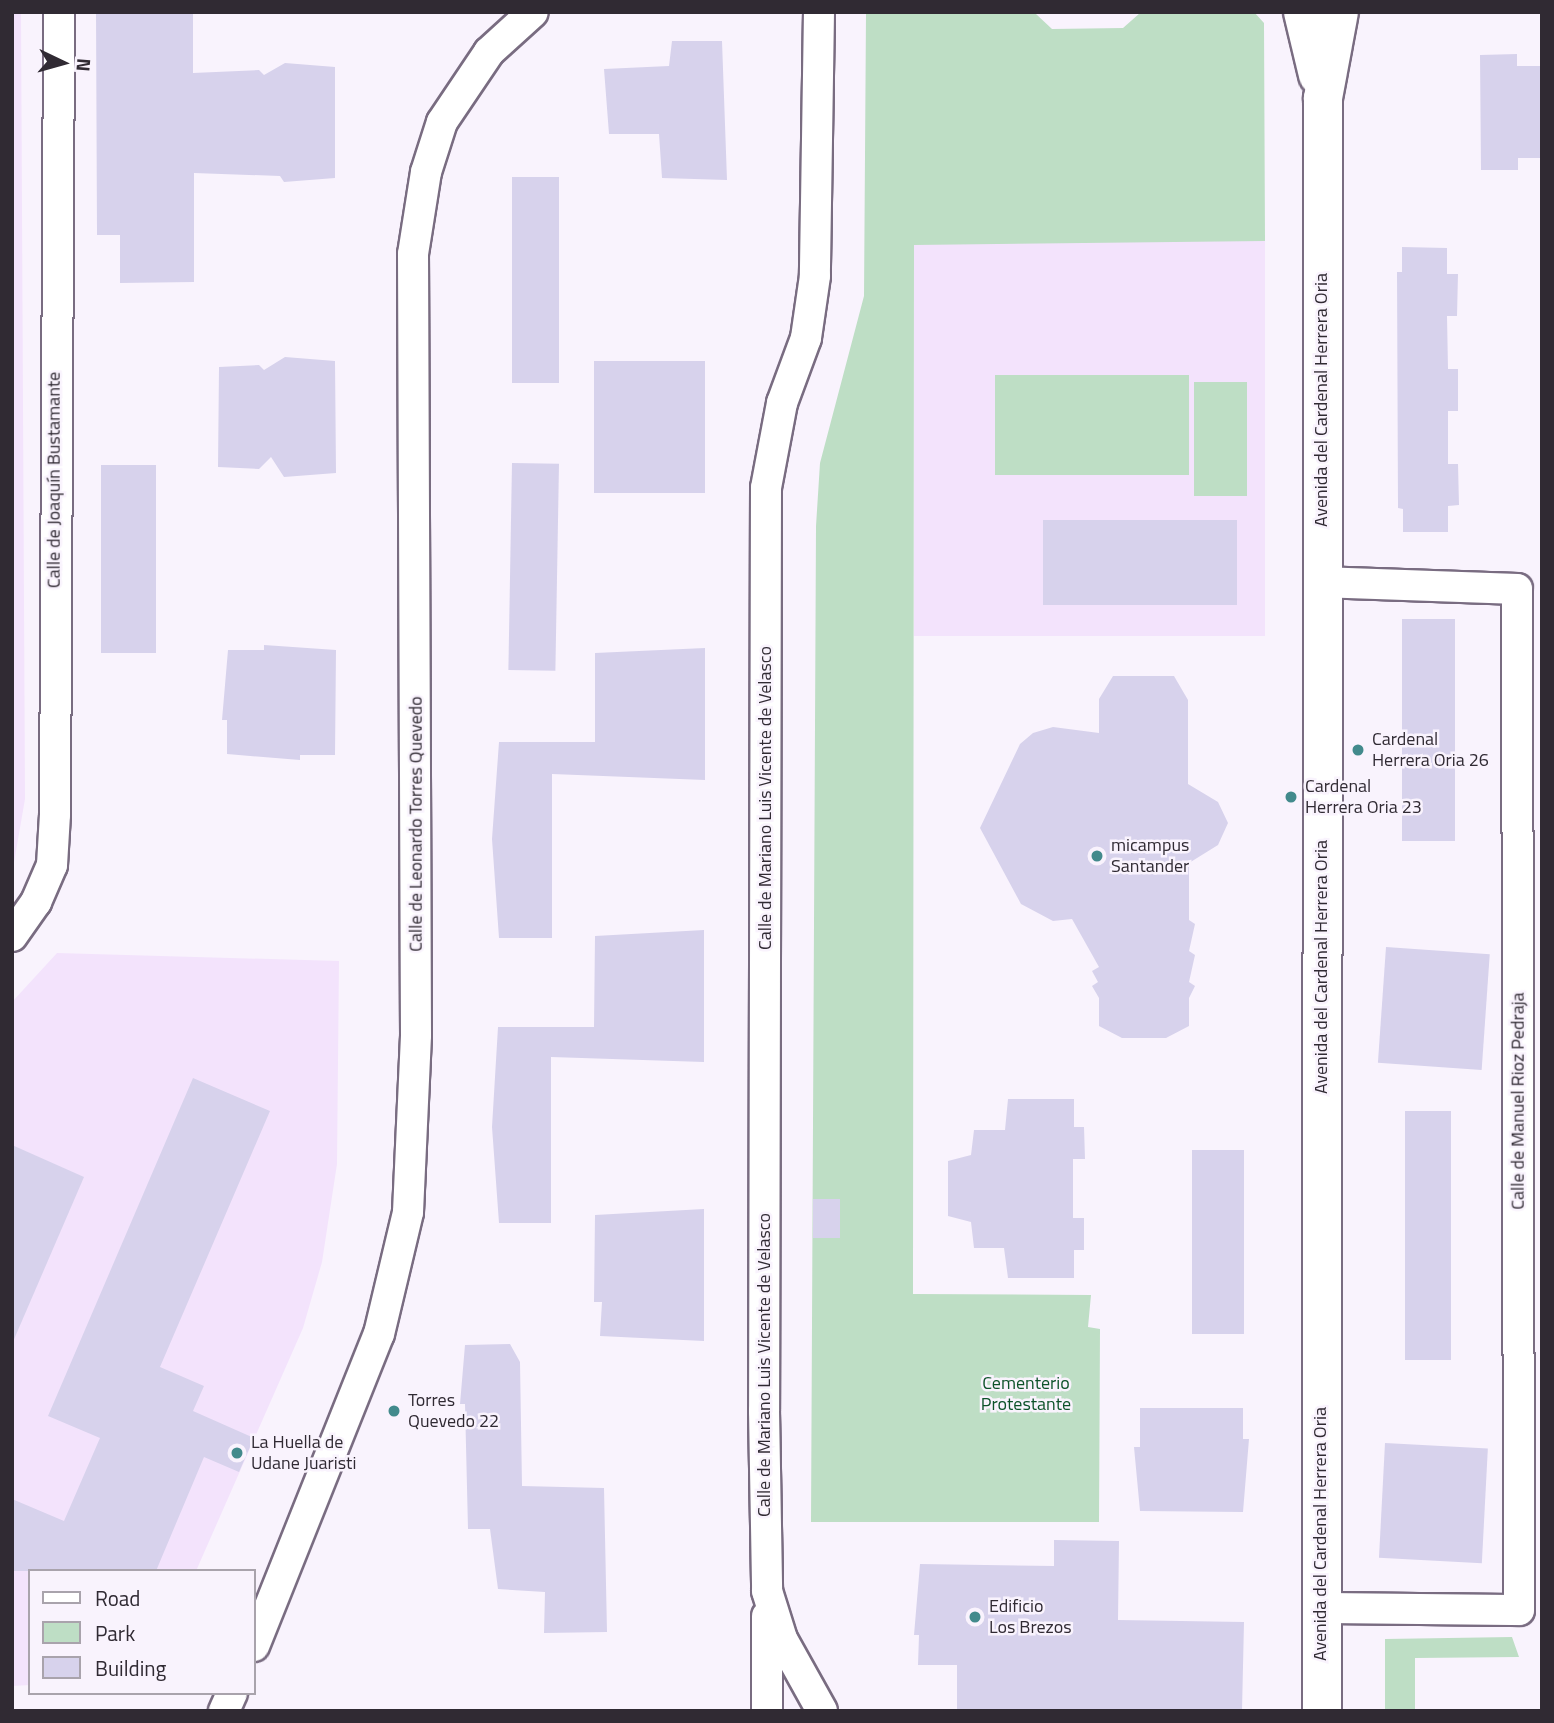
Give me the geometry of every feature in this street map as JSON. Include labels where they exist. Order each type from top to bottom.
[{"type":"main road","points":[[1303,12],[1323,98]]},
{"type":"main road","points":[[1323,98],[1339,12]]},
{"type":"main road","name":"Avenida del Cardenal Herrera Oria","points":[[1322,1711],[1320,582],[1323,98]]},
{"type":"street","name":"Calle de Joaquín Bustamante","points":[[12,936],[36,902],[52,865],[55,815],[59,12]]},
{"type":"street","name":"Calle de Leonardo Torres Quevedo","points":[[256,1641],[379,1334],[408,1212],[416,1035],[413,254],[426,172],[442,121],[489,52],[533,12]]},
{"type":"street","name":"Calle de Mariano Luis Vicente de Velasco","points":[[766,1711],[766,488],[782,403],[806,338],[815,276],[819,12]]},
{"type":"street","name":"Calle de Manuel Rioz Pedraja","points":[[1320,582],[1517,589],[1519,1610],[1320,1608]]},
{"type":"street","name":"Calle de Mariano Luis Vicente de Velasco","points":[[767,1591],[782,1639],[822,1711]]},
{"type":"street","points":[[224,1711],[231,1695]]},
{"type":"shaded area","points":[[12,12],[21,12],[25,799],[12,874]]},
{"type":"shaded area","points":[[914,241],[1265,241],[1265,636],[914,636]]},
{"type":"shaded area","points":[[57,953],[339,961],[337,1164],[322,1262],[303,1328],[197,1569],[28,1569],[28,1685],[12,1686],[12,1002]]},
{"type":"green space","name":"Cementerio Protestante","points":[[1254,12],[1264,23],[1265,241],[914,245],[913,1294],[1091,1295],[1088,1327],[1100,1329],[1099,1522],[811,1522],[816,526],[820,463],[864,296],[866,13],[1036,14],[1052,29],[1123,28],[1140,13]]},
{"type":"green space","points":[[995,375],[1189,375],[1189,475],[995,475]]},
{"type":"green space","points":[[1194,382],[1247,382],[1247,496],[1194,496]]},
{"type":"green space","points":[[1512,1637],[1519,1657],[1415,1658],[1415,1711],[1385,1711],[1385,1639]]},
{"type":"building","points":[[96,12],[193,12],[193,73],[259,70],[264,75],[285,63],[335,67],[335,178],[284,182],[280,176],[194,173],[194,282],[120,283],[120,235],[97,235]]},
{"type":"building","points":[[672,41],[722,41],[727,180],[662,178],[659,134],[609,134],[604,69],[669,66]]},
{"type":"building","points":[[1517,54],[1517,66],[1542,66],[1542,158],[1518,158],[1518,170],[1481,170],[1480,55]]},
{"type":"building","points":[[512,177],[559,177],[559,383],[512,383]]},
{"type":"building","points":[[1402,247],[1447,248],[1447,274],[1458,274],[1457,316],[1447,316],[1448,369],[1458,369],[1458,411],[1448,411],[1448,464],[1458,464],[1459,505],[1448,506],[1448,532],[1403,532],[1403,509],[1398,508],[1397,272],[1402,272]]},
{"type":"building","points":[[285,357],[335,361],[336,473],[284,477],[271,457],[259,469],[218,467],[219,367],[259,365],[264,370]]},
{"type":"building","points":[[594,361],[705,361],[705,493],[594,493]]},
{"type":"building","points":[[512,463],[559,464],[555,671],[508,670]]},
{"type":"building","points":[[101,465],[156,465],[156,653],[101,653]]},
{"type":"building","points":[[1043,520],[1237,520],[1237,605],[1043,605]]},
{"type":"building","points":[[1402,619],[1455,619],[1455,841],[1402,841]]},
{"type":"building","points":[[264,645],[336,650],[335,755],[300,755],[300,760],[227,754],[227,720],[222,720],[228,650],[264,650]]},
{"type":"building","points":[[705,648],[705,780],[552,774],[552,938],[499,938],[492,839],[499,742],[595,742],[595,653]]},
{"type":"building","name":"micampus Santander","points":[[1113,676],[1174,676],[1188,700],[1188,784],[1218,802],[1228,823],[1218,845],[1189,863],[1189,920],[1195,924],[1189,951],[1195,955],[1189,982],[1195,986],[1189,998],[1189,1026],[1166,1038],[1122,1038],[1099,1026],[1099,998],[1092,986],[1098,982],[1092,971],[1099,967],[1072,919],[1053,921],[1021,904],[980,828],[1020,744],[1033,733],[1053,727],[1099,733],[1099,699]]},
{"type":"building","points":[[704,930],[704,1062],[551,1057],[551,1223],[499,1223],[492,1127],[498,1027],[594,1027],[595,936]]},
{"type":"building","points":[[1386,947],[1490,954],[1482,1070],[1378,1063]]},
{"type":"building","points":[[193,1078],[270,1111],[160,1367],[204,1386],[193,1411],[254,1438],[239,1472],[204,1457],[157,1569],[12,1571],[12,1499],[64,1521],[100,1438],[48,1416]]},
{"type":"building","points":[[1008,1099],[1074,1099],[1074,1127],[1084,1127],[1085,1159],[1073,1159],[1073,1218],[1084,1218],[1084,1250],[1074,1250],[1074,1278],[1008,1278],[1004,1248],[974,1248],[971,1222],[948,1216],[948,1161],[971,1155],[974,1130],[1005,1130]]},
{"type":"building","points":[[1405,1111],[1451,1111],[1451,1360],[1405,1360]]},
{"type":"building","points":[[12,1145],[84,1177],[12,1344]]},
{"type":"building","points":[[1192,1150],[1244,1150],[1244,1334],[1192,1334]]},
{"type":"building","points":[[813,1199],[840,1199],[840,1238],[813,1238]]},
{"type":"building","points":[[704,1209],[704,1341],[600,1336],[602,1302],[594,1302],[595,1215]]},
{"type":"building","points":[[510,1344],[520,1362],[522,1486],[604,1488],[607,1632],[544,1633],[545,1592],[498,1589],[490,1529],[468,1529],[465,1404],[460,1404],[465,1345]]},
{"type":"building","points":[[1140,1408],[1243,1408],[1243,1439],[1249,1439],[1243,1512],[1140,1511],[1134,1447],[1140,1447]]},
{"type":"building","points":[[1385,1443],[1488,1448],[1482,1563],[1379,1558]]},
{"type":"building","points":[[1054,1540],[1119,1541],[1118,1620],[1244,1622],[1242,1711],[957,1711],[957,1665],[918,1665],[919,1635],[914,1635],[920,1564],[1054,1566]]},
{"type":"place","name":"Cardenal Herrera Oria 26","points":[[1358,750]]},
{"type":"place","name":"Cardenal Herrera Oria 23","points":[[1291,797]]},
{"type":"place","name":"micampus Santander","points":[[1097,856]]},
{"type":"place","name":"Torres Quevedo 22","points":[[394,1411]]},
{"type":"place","name":"La Huella de Udane Juaristi","points":[[237,1453]]},
{"type":"place","name":"Edificio Los Brezos","points":[[975,1617]]}]
